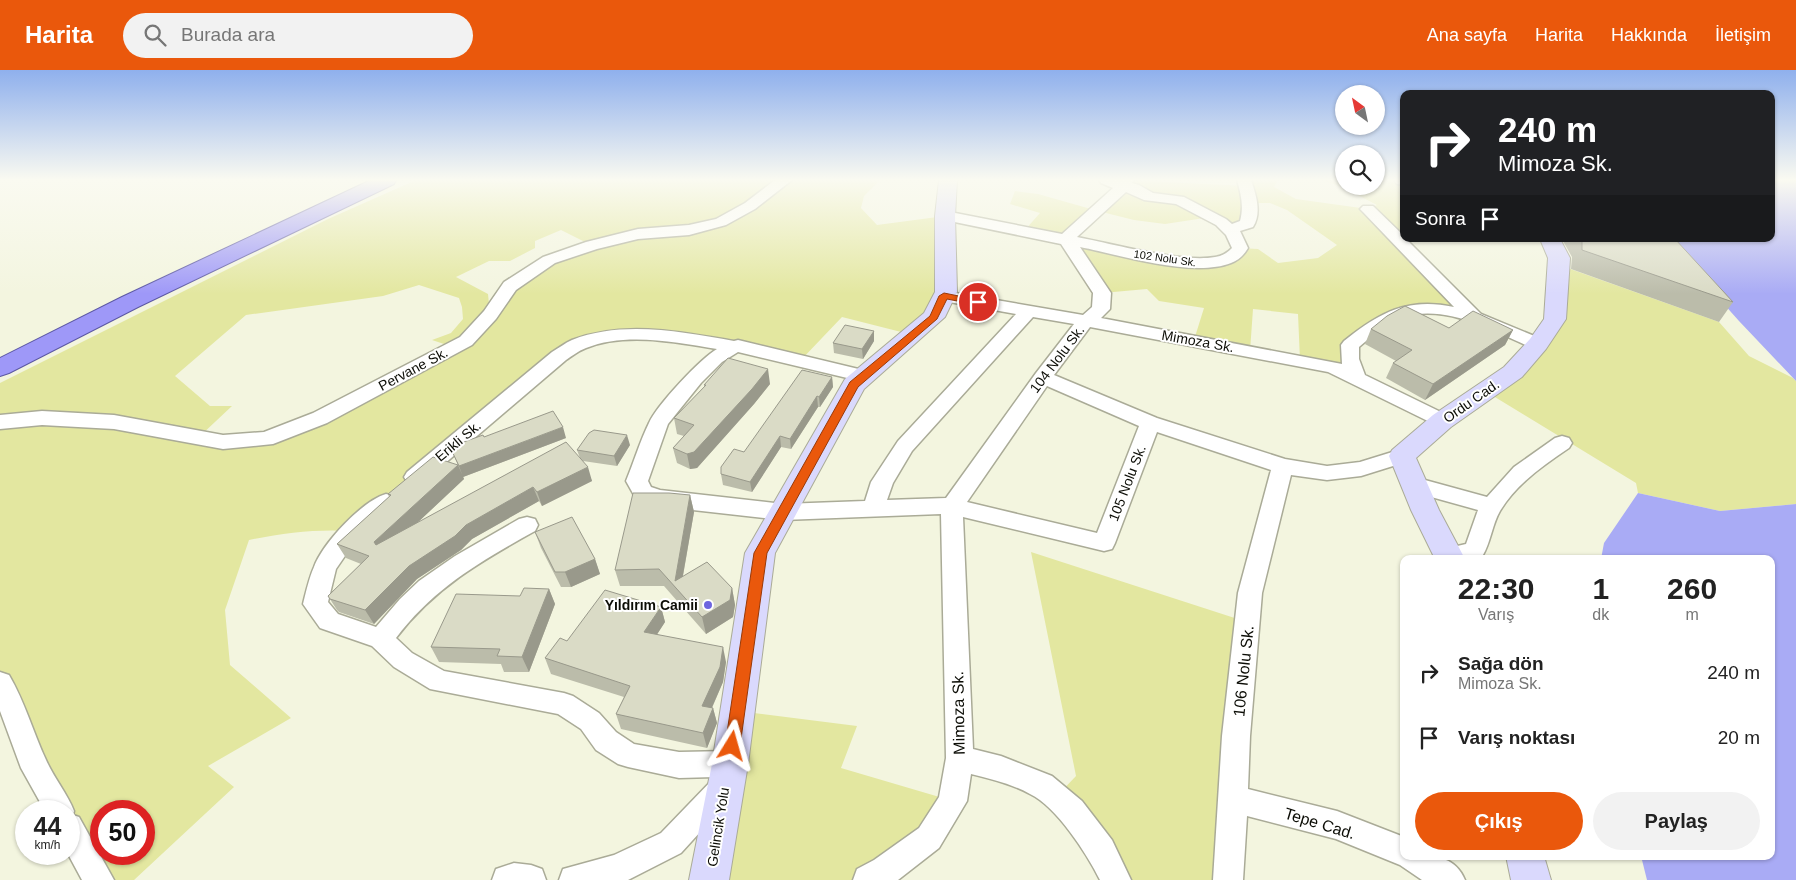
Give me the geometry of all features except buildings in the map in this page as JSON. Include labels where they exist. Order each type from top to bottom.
[{"type":"highway","points":[[0,356],[275,218]]},
{"type":"highway","points":[[0,368],[130,302],[307,218]]},
{"type":"main road","name":"Gelincik Yolu","points":[[709,880],[760,553],[854,385],[934,317],[946,292],[945,218]]},
{"type":"main road","name":"Ordu Cad.","points":[[1402,456],[1442,421],[1513,372],[1538,344],[1555,319],[1559,258],[1551,242]]},
{"type":"main road","points":[[1402,456],[1448,555]]},
{"type":"main road","points":[[1526,860],[1531,880]]},
{"type":"street","name":"Pervane Sk.","points":[[0,422],[42,418],[105,422],[223,442],[266,439],[320,418],[466,341],[490,315],[510,286],[549,260],[592,245],[638,234],[689,230],[721,222],[729,218]]},
{"type":"street","points":[[954,218],[1066,240],[1089,218]]},
{"type":"street","points":[[1213,218],[1230,229],[1247,224],[1249,218]]},
{"type":"street","points":[[1377,218],[1400,242]]},
{"type":"street","name":"102 Nolu Sk.","points":[[1066,240],[1174,261],[1204,263],[1224,260],[1237,253],[1240,248],[1230,229]]},
{"type":"street","name":"104 Nolu Sk.","points":[[952,506],[1043,377],[1085,322],[1101,309],[1102,293],[1066,240]]},
{"type":"street","points":[[1400,242],[1475,318]]},
{"type":"street","name":"Mimoza Sk.","points":[[944,296],[1194,340],[1333,367],[1442,421]]},
{"type":"street","points":[[1356,378],[1350,359],[1350,345],[1374,325],[1399,313],[1425,310],[1460,312],[1492,323],[1538,344]]},
{"type":"street","points":[[874,508],[882,482],[906,446],[1028,312]]},
{"type":"street","name":"Erikli Sk.","points":[[727,774],[628,755],[606,741],[590,721],[564,704],[439,681],[403,660],[381,639],[329,621],[315,604],[325,567],[350,531],[559,356],[579,344],[627,335],[657,335],[738,346],[864,376]]},
{"type":"street","points":[[738,346],[715,358],[694,378],[659,422],[637,481],[643,492],[657,498],[783,512],[952,506]]},
{"type":"street","points":[[1043,377],[1150,423],[1282,466],[1327,473],[1362,469],[1402,456]]},
{"type":"street","name":"105 Nolu Sk.","points":[[952,506],[1104,543],[1150,423]]},
{"type":"street","points":[[1460,555],[1470,553],[1475,549],[1492,506],[1515,478],[1539,458],[1562,443]]},
{"type":"street","name":"106 Nolu Sk.","points":[[1228,880],[1236,736],[1250,593],[1282,466]]},
{"type":"street","points":[[1414,485],[1492,506]]},
{"type":"street","name":"Mimoza Sk.","points":[[868,880],[885,871],[929,838],[953,801],[960,758],[952,506]]},
{"type":"street","points":[[381,639],[404,610],[426,589],[476,554],[527,525]]},
{"type":"street","points":[[0,683],[8,697],[35,768],[54,800]]},
{"type":"street","points":[[960,758],[1001,769],[1042,786],[1072,811],[1101,850],[1116,880]]},
{"type":"street","points":[[574,880],[617,869],[671,843],[727,774]]},
{"type":"street","name":"Tepe Cad.","points":[[1234,799],[1337,825],[1400,850]]},
{"type":"street","points":[[80,846],[99,880]]},
{"type":"street","points":[[1418,860],[1450,880]]},
{"type":"street","points":[[507,880],[514,878],[531,880]]},
{"type":"green space","points":[[870,218],[877,225],[945,218],[946,292],[913,335],[842,317],[801,360],[657,335],[579,344],[350,531],[300,532],[249,540],[225,610],[230,665],[291,718],[208,766],[234,787],[155,860],[155,800],[90,800],[90,864],[80,846],[80,800],[54,800],[35,768],[0,683],[0,383],[328,219]],"holes":[[[561,230],[591,245],[549,260],[510,286],[490,314],[488,294],[456,277],[489,261],[510,261],[535,248],[535,241]],[[419,285],[459,298],[463,319],[451,333],[432,340],[453,347],[266,439],[199,437],[232,406],[210,406],[175,376],[246,315],[383,296]]]},
{"type":"green space","points":[[1036,218],[1090,218],[1067,239],[1204,263],[1240,248],[1258,249],[1278,263],[1318,258],[1337,245],[1298,218],[1400,218],[1400,242],[1411,242],[1403,243],[1475,318],[1425,310],[1350,345],[1356,378],[1300,360],[1298,314],[1253,309],[1250,351],[1194,340],[1204,308],[1159,301],[1147,289],[1102,293],[1066,240],[1024,231]]},
{"type":"green space","points":[[1125,218],[1206,218],[1165,224]]},
{"type":"green space","points":[[1213,218],[1244,218],[1240,227]]},
{"type":"green space","points":[[1559,265],[1719,322],[1749,356],[1796,381],[1796,504],[1720,511],[1638,493],[1636,483],[1485,391],[1538,344]]},
{"type":"green space","points":[[1031,552],[1247,622],[1228,880],[1116,880],[1056,797],[1076,776]]},
{"type":"green space","points":[[738,711],[857,726],[841,768],[953,801],[868,880],[709,880]]},
{"type":"green space","points":[[91,865],[150,865],[134,880],[99,880]]},
{"type":"water","points":[[1775,218],[1796,218],[1796,381],[1739,321],[1669,242],[1775,242]]},
{"type":"water","points":[[1638,493],[1720,511],[1796,504],[1796,880],[1647,880],[1642,860],[1775,860],[1775,555],[1602,555],[1604,543]]},
{"type":"place","name":"Yıldırım Camii","points":[[708,605]]},
{"type":"route","points":[[732,746],[760,553],[854,385],[934,317],[944,296],[978,302]]}]
